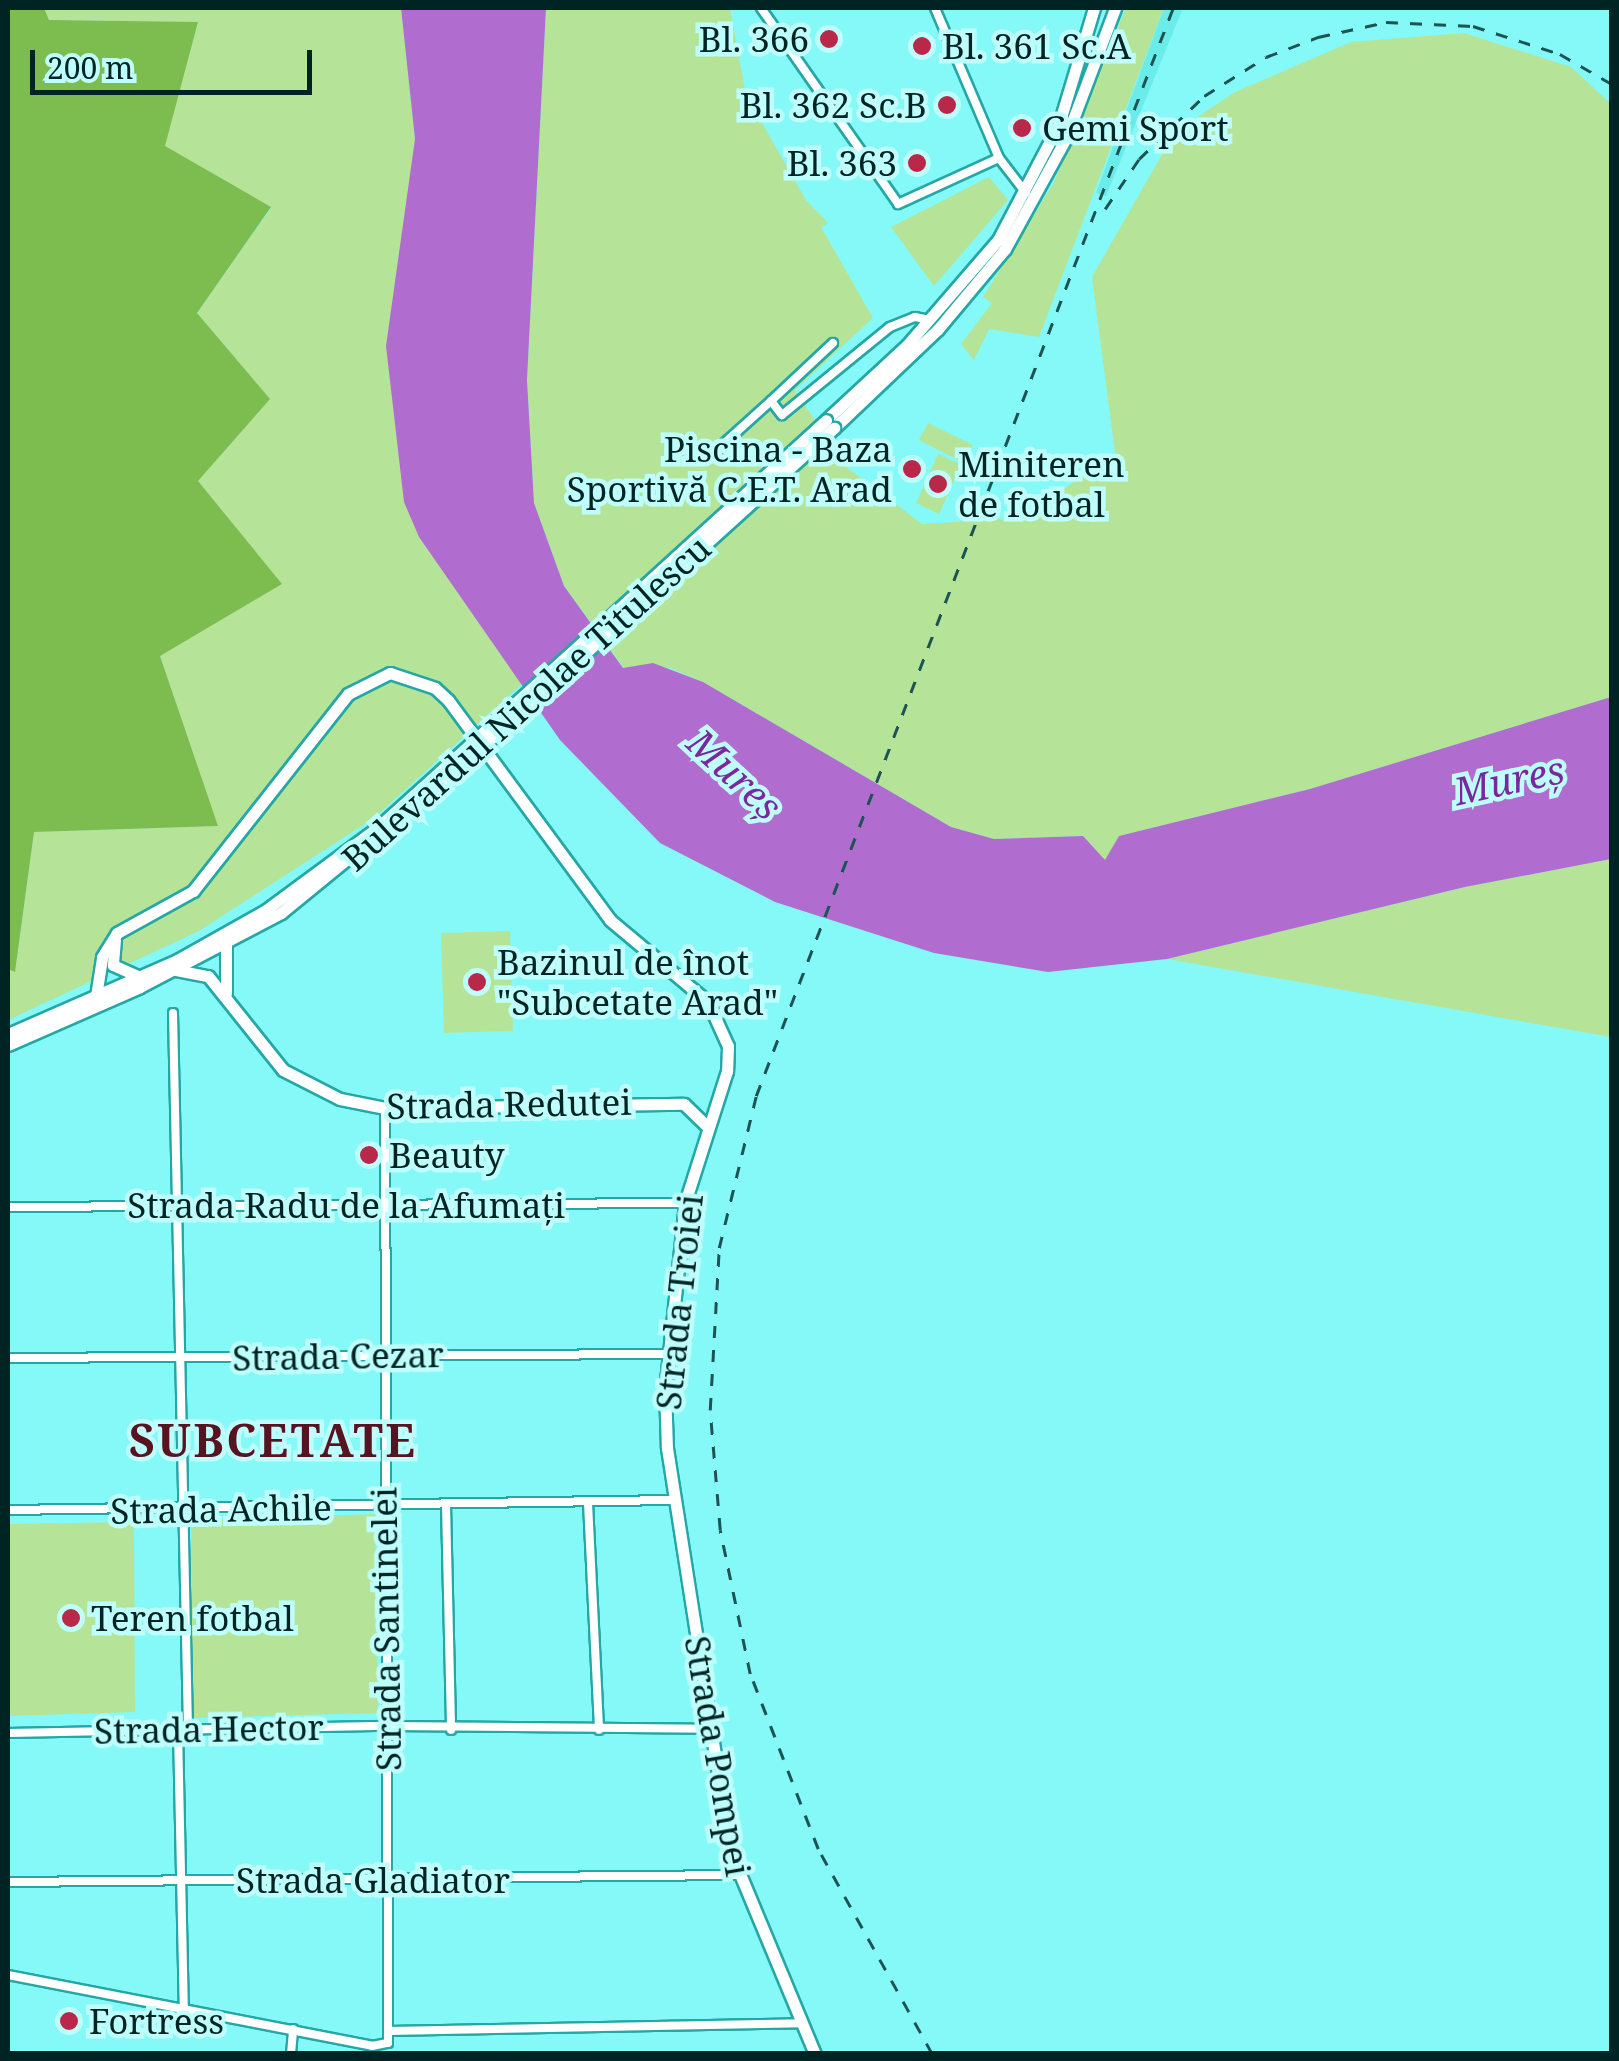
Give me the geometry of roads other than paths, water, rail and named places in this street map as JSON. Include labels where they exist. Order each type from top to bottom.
[{"type":"main road","name":"Bulevardul Nicolae Titulescu","points":[[830,424],[931,320],[998,240],[1059,124],[1094,8]]},
{"type":"main road","name":"Bulevardul Nicolae Titulescu","points":[[8,1044],[226,945],[315,889],[938,329],[1004,249],[1066,138],[1115,8]]},
{"type":"main road","name":"Strada Troiei","points":[[117,933],[175,904],[208,876],[348,694],[390,673],[418,680],[462,716],[610,920],[708,1002],[728,1046],[724,1083],[685,1203],[668,1354],[666,1423],[684,1564]]},
{"type":"main road","name":"Bulevardul Nicolae Titulescu","points":[[8,1034],[140,977],[297,889],[460,760]]},
{"type":"main road","points":[[117,933],[113,965],[140,977]]},
{"type":"main road","points":[[96,996],[102,957],[117,933]]},
{"type":"main road","points":[[226,945],[226,993]]},
{"type":"main road","points":[[176,970],[208,976],[226,993]]},
{"type":"main road","name":"Strada Redutei","points":[[226,993],[256,1042],[292,1076],[340,1099],[385,1108],[684,1104],[708,1127]]},
{"type":"main road","name":"Strada Pompei","points":[[684,1564],[738,1875],[798,2023],[815,2054]]},
{"type":"street","points":[[761,8],[898,204],[999,158]]},
{"type":"street","points":[[935,8],[999,158],[1026,193]]},
{"type":"street","points":[[772,400],[782,415],[890,326],[915,316],[931,320]]},
{"type":"street","points":[[711,456],[833,342]]},
{"type":"street","points":[[172,1013],[184,2006]]},
{"type":"street","name":"Strada Santinelei","points":[[385,1108],[383,1507],[392,2031]]},
{"type":"street","name":"Strada Radu de la Afumați","points":[[8,1207],[685,1203]]},
{"type":"street","name":"Strada Cezar","points":[[8,1358],[668,1354]]},
{"type":"street","name":"Strada Achile","points":[[8,1510],[674,1500]]},
{"type":"street","points":[[588,1503],[600,1730]]},
{"type":"street","points":[[446,1505],[451,1730]]},
{"type":"street","name":"Strada Hector","points":[[8,1733],[388,1726],[451,1730],[710,1729]]},
{"type":"street","name":"Strada Gladiator","points":[[8,1882],[738,1875]]},
{"type":"street","points":[[8,1974],[372,2046],[388,2043],[392,2031],[798,2023]]},
{"type":"street","points":[[291,2054],[293,2029]]},
{"type":"water","name":"Mureș","points":[[401,8],[546,8],[527,380],[534,503],[564,586],[623,668],[653,663],[703,682],[951,827],[994,839],[1083,836],[1105,860],[1119,836],[1310,789],[1611,697],[1611,859],[1465,887],[1167,959],[1048,972],[934,953],[775,902],[660,843],[560,740],[419,537],[404,502],[386,346],[415,139]]},
{"type":"railway","points":[[932,2054],[818,1849],[750,1674],[720,1530],[710,1410],[719,1248],[756,1096],[1173,8]]},
{"type":"railway","points":[[1105,209],[1139,159],[1204,96],[1266,57],[1318,37],[1386,22],[1473,26],[1560,54],[1612,84]]},
{"type":"place","name":"Bl. 366","points":[[829,39]]},
{"type":"place","name":"Bl. 361 Sc.A","points":[[922,46]]},
{"type":"place","name":"Bl. 362 Sc.B","points":[[947,105]]},
{"type":"place","name":"Gemi Sport","points":[[1022,128]]},
{"type":"place","name":"Bl. 363","points":[[917,163]]},
{"type":"place","name":"Piscina - Baza Sportivă C.E.T. Arad","points":[[912,469]]},
{"type":"place","name":"Miniteren de fotbal","points":[[938,484]]},
{"type":"place","name":"Bazinul de înot \"Subcetate Arad\"","points":[[477,982]]},
{"type":"place","name":"Beauty","points":[[369,1155]]},
{"type":"place","name":"Teren fotbal","points":[[71,1618]]},
{"type":"place","name":"Fortress","points":[[69,2021]]},
{"type":"district","name":"SUBCETATE","points":[[273,1440]]}]
